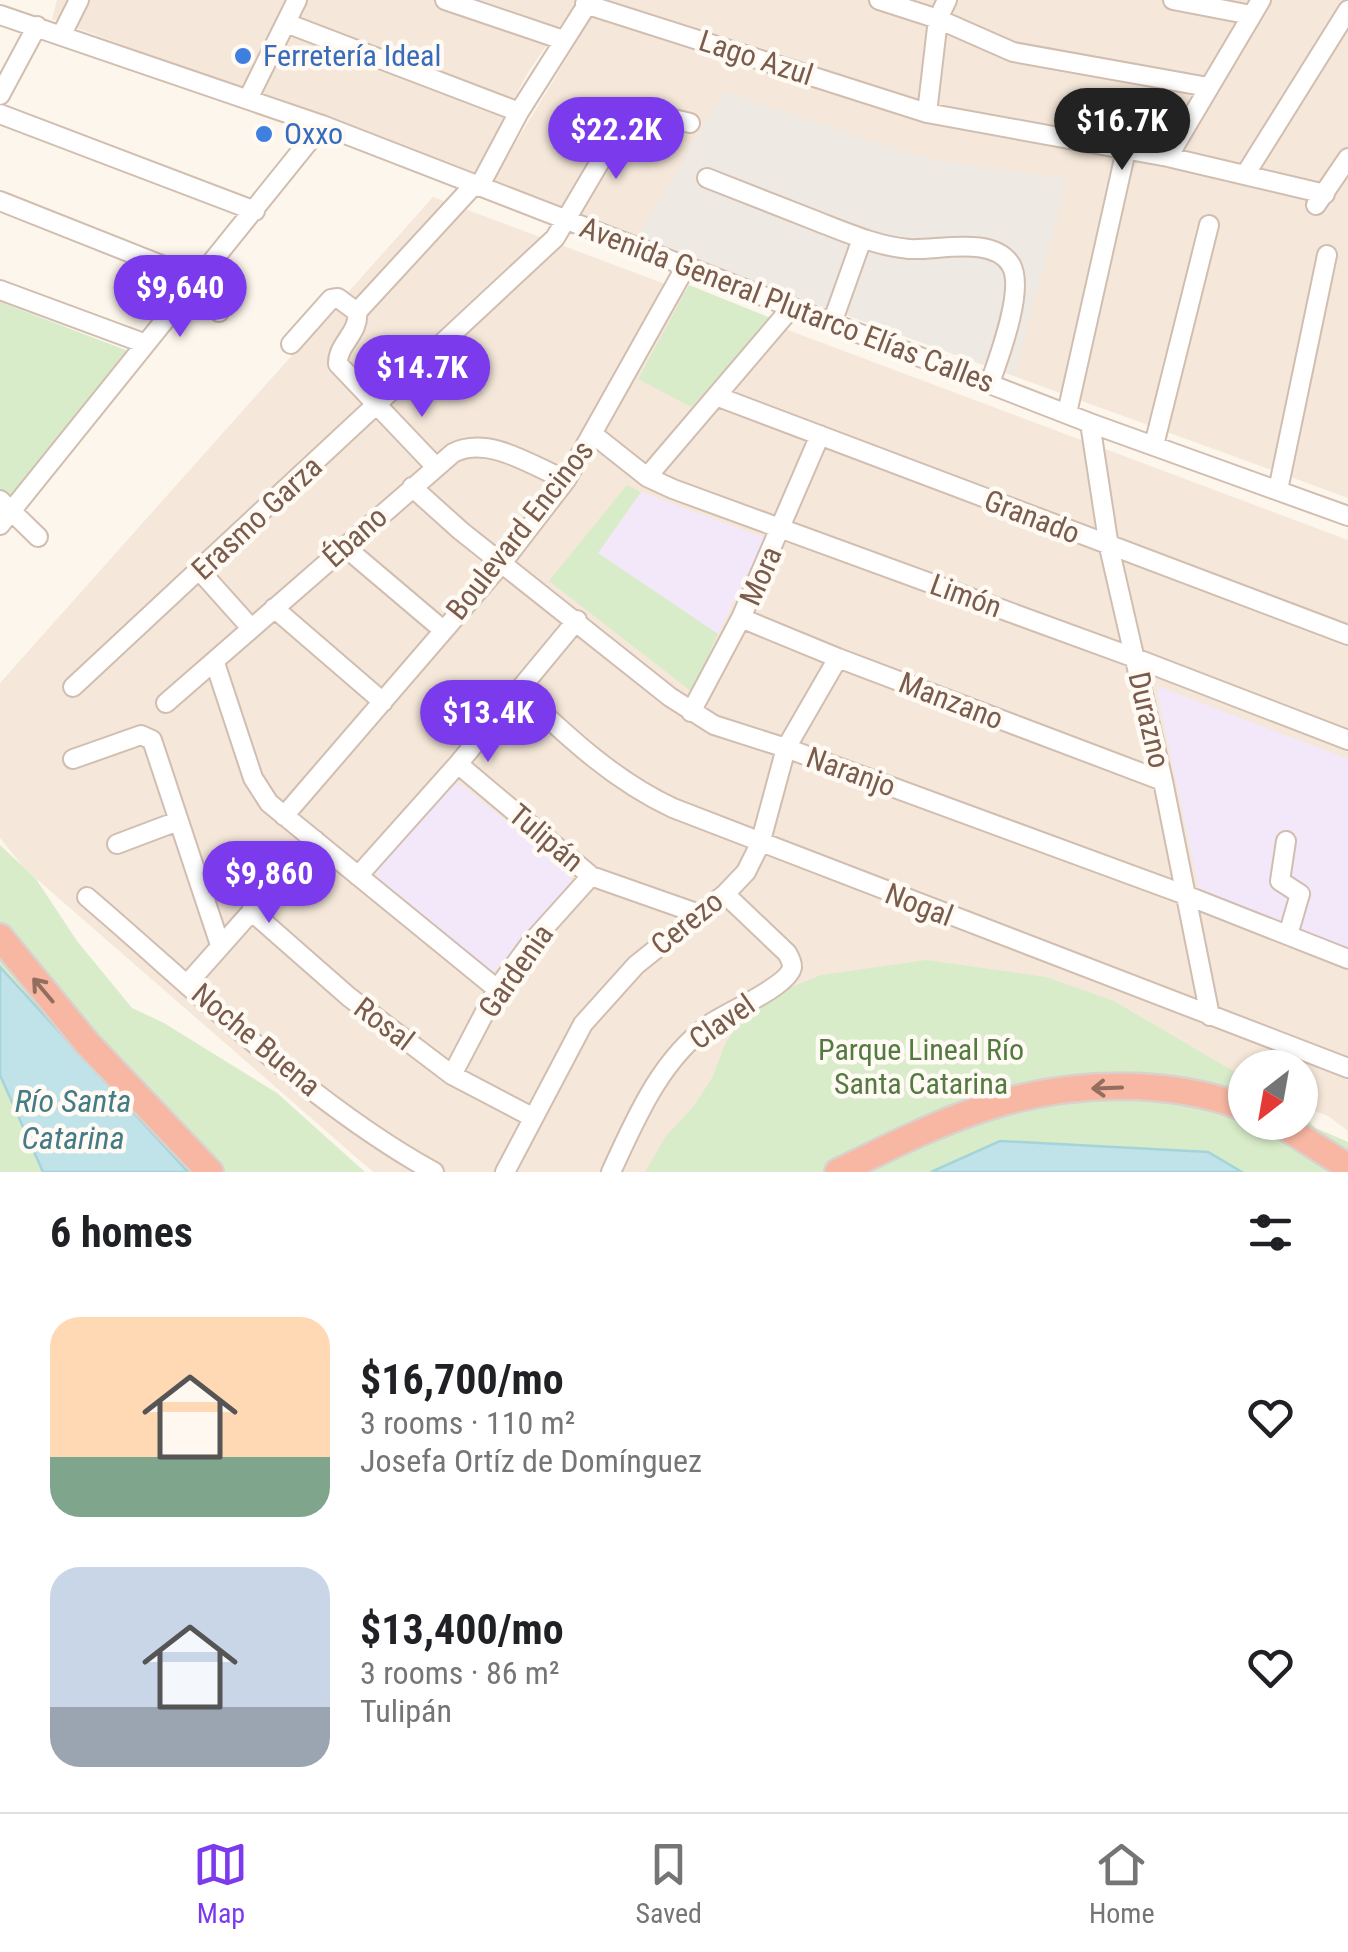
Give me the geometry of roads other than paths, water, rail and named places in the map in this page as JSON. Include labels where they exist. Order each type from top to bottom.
[{"type":"highway","points":[[0,936],[87,1043],[210,1172]]},
{"type":"highway","points":[[838,1172],[924,1131],[998,1104],[1095,1088],[1171,1089],[1228,1103]]},
{"type":"highway","points":[[1306,1140],[1348,1167]]},
{"type":"street","points":[[62,34],[79,0]]},
{"type":"street","points":[[248,99],[297,0]]},
{"type":"street","points":[[446,0],[562,40]]},
{"type":"street","points":[[879,0],[938,19],[1012,52],[1208,87]]},
{"type":"street","points":[[927,113],[938,19],[947,0]]},
{"type":"street","points":[[1168,158],[1256,7],[1173,0]]},
{"type":"street","points":[[435,466],[351,379],[338,364],[338,356],[358,323],[358,312],[476,186],[587,2]]},
{"type":"street","name":"Lago Azul","points":[[587,2],[927,113],[1168,158],[1244,175],[1320,199],[1348,158]]},
{"type":"street","points":[[1244,175],[1348,10]]},
{"type":"street","name":"Avenida General Plutarco Elías Calles","points":[[0,15],[322,125],[1090,423],[1348,516]]},
{"type":"street","points":[[286,23],[519,112]]},
{"type":"street","points":[[0,96],[37,26]]},
{"type":"street","name":"Erasmo Garza","points":[[73,688],[542,250],[568,221],[627,116],[644,112],[690,123]]},
{"type":"street","points":[[0,114],[256,210]]},
{"type":"street","points":[[38,537],[4,512],[198,282],[322,125]]},
{"type":"street","points":[[1067,412],[1126,150]]},
{"type":"street","points":[[707,178],[862,239],[912,249],[978,248],[996,252],[1010,264],[1014,284],[1012,308],[990,383]]},
{"type":"street","points":[[0,202],[163,264],[198,282],[219,312]]},
{"type":"street","points":[[1154,444],[1210,225]]},
{"type":"street","points":[[832,323],[862,239]]},
{"type":"street","points":[[1278,490],[1326,254]]},
{"type":"street","name":"Boulevard Encinos","points":[[284,816],[502,563],[566,480],[685,268]]},
{"type":"street","points":[[0,290],[146,344]]},
{"type":"street","points":[[290,344],[331,299],[338,298],[358,312]]},
{"type":"street","points":[[647,477],[792,308]]},
{"type":"street","name":"Granado","points":[[716,396],[1348,635]]},
{"type":"street","name":"Durazno","points":[[1090,423],[1109,547],[1163,781],[1210,1016]]},
{"type":"street","name":"Mora","points":[[691,712],[742,618],[820,435]]},
{"type":"street","name":"Limón","points":[[594,436],[647,477],[1348,740]]},
{"type":"street","name":"Ébano","points":[[166,703],[435,466],[465,447],[494,449],[566,480]]},
{"type":"street","name":"Naranjo","points":[[412,486],[502,563],[691,712],[714,725],[1183,894],[1348,959]]},
{"type":"street","points":[[345,546],[443,630]]},
{"type":"street","points":[[200,572],[251,628]]},
{"type":"street","points":[[274,608],[383,702]]},
{"type":"street","name":"Manzano","points":[[742,618],[1163,781]]},
{"type":"street","points":[[358,876],[458,764],[577,620]]},
{"type":"street","name":"Cerezo","points":[[505,1172],[583,1024],[636,965],[725,894],[746,872],[760,844],[786,748],[838,658]]},
{"type":"street","points":[[215,663],[260,792],[284,816],[497,989]]},
{"type":"street","name":"Nogal","points":[[519,692],[629,785],[760,844],[1348,1068]]},
{"type":"street","points":[[72,759],[141,735],[152,740],[220,946]]},
{"type":"street","name":"Tulipán","points":[[458,764],[591,876],[700,914]]},
{"type":"street","points":[[117,844],[178,821]]},
{"type":"street","points":[[188,983],[315,840]]},
{"type":"street","points":[[1286,841],[1280,882],[1300,894],[1288,935]]},
{"type":"street","name":"Gardenia","points":[[452,1074],[497,989],[530,944],[591,876]]},
{"type":"street","name":"Clavel","points":[[611,1172],[644,1104],[676,1056],[712,1022],[777,986],[791,970],[787,953],[725,894]]},
{"type":"street","name":"Noche Buena","points":[[87,898],[294,1075],[368,1132],[434,1172]]},
{"type":"street","name":"Rosal","points":[[251,910],[349,996],[452,1074],[532,1117]]},
{"type":"water","name":"Río Santa Catarina","points":[[0,967],[188,1172],[43,1172],[0,1075]]},
{"type":"water","points":[[1000,1141],[1208,1152],[1242,1172],[931,1172]]},
{"type":"place","name":"Ferretería Ideal","points":[[243,56]]},
{"type":"place","name":"Oxxo","points":[[264,134]]},
{"type":"park label","name":"Parque Lineal Río Santa Catarina","points":[[921,1067]]}]
